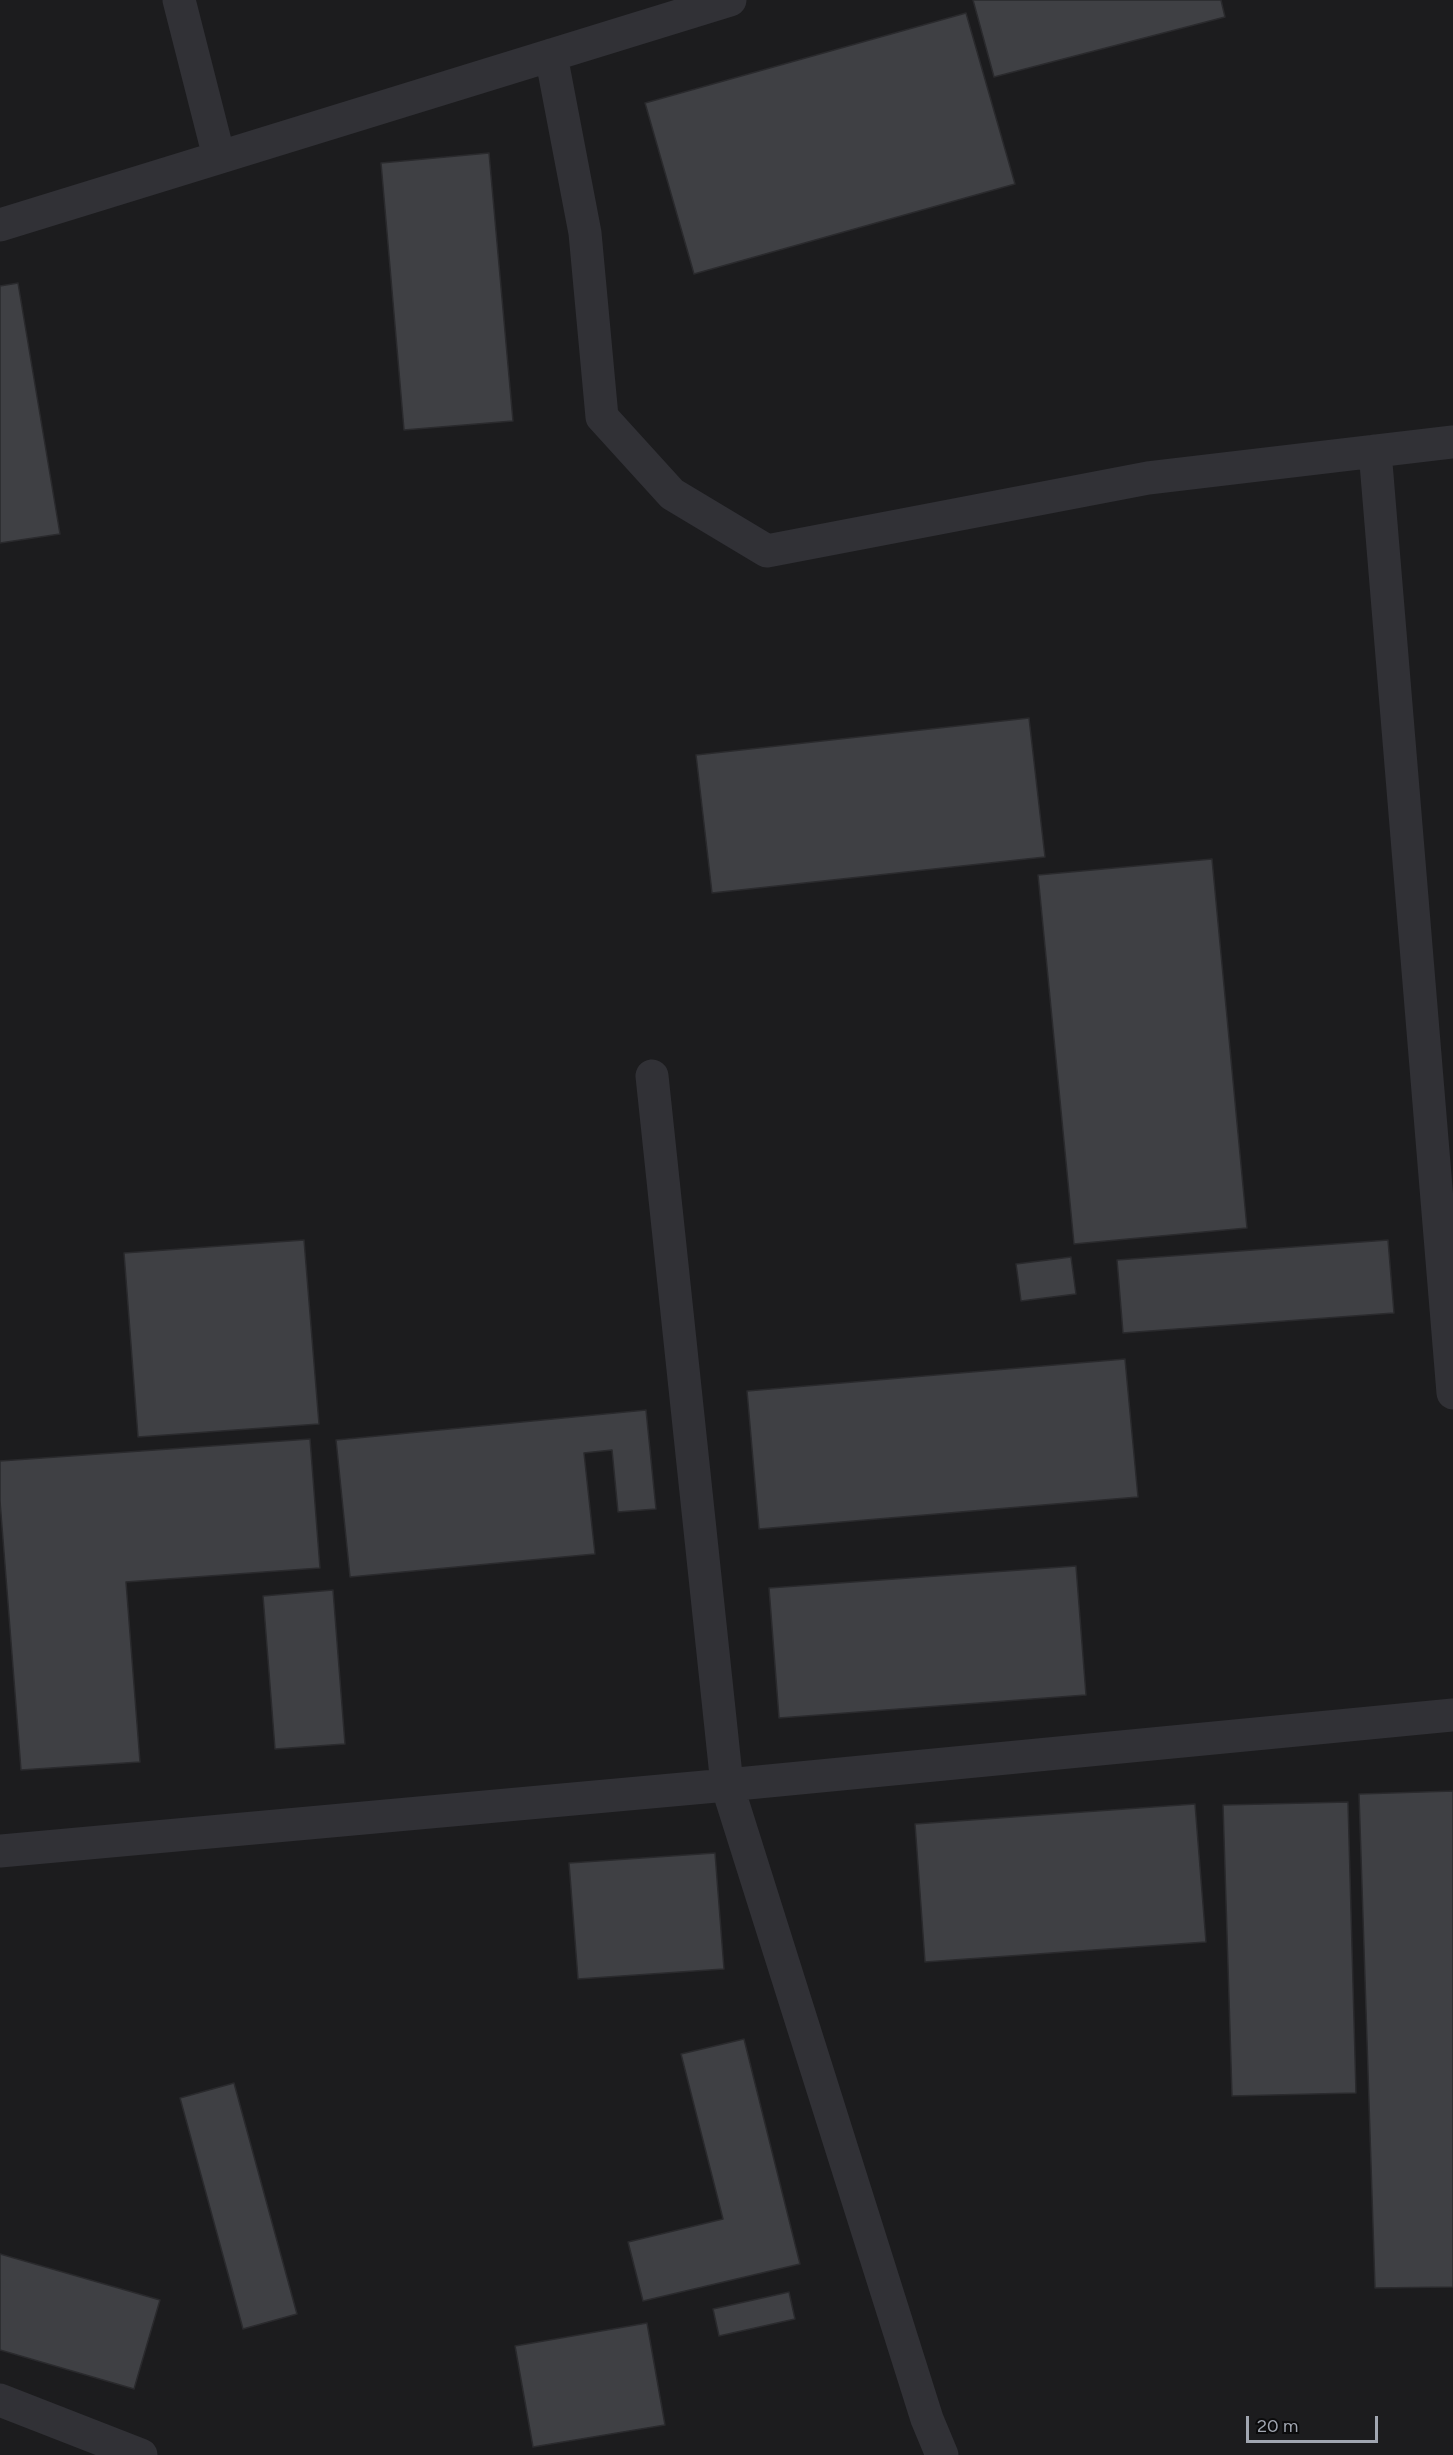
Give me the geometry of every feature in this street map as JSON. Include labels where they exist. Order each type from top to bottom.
[{"type":"street","points":[[179,0],[219,157]]},
{"type":"street","points":[[0,225],[730,0]]},
{"type":"street","points":[[551,55],[585,233],[602,417],[672,494],[767,551],[1148,478],[1453,442]]},
{"type":"street","points":[[1375,451],[1453,1393]]},
{"type":"street","points":[[652,1076],[727,1785],[927,2419],[942,2455]]},
{"type":"street","points":[[0,1851],[727,1785],[1453,1715]]},
{"type":"street","points":[[0,2400],[141,2455]]},
{"type":"shaded area","points":[[0,0],[1453,0],[1453,2455],[0,2455]]},
{"type":"building","points":[[973,0],[1221,0],[1225,17],[994,77]]},
{"type":"building","points":[[966,13],[1015,184],[694,274],[645,103]]},
{"type":"building","points":[[489,153],[513,421],[404,430],[381,163]]},
{"type":"building","points":[[18,283],[60,534],[0,543],[0,286]]},
{"type":"building","points":[[1029,718],[1045,857],[712,893],[696,755]]},
{"type":"building","points":[[1212,859],[1247,1228],[1074,1244],[1038,875]]},
{"type":"building","points":[[304,1240],[319,1424],[138,1437],[124,1253]]},
{"type":"building","points":[[1388,1240],[1394,1313],[1123,1333],[1117,1260]]},
{"type":"building","points":[[1071,1257],[1076,1294],[1021,1301],[1016,1264]]},
{"type":"building","points":[[1125,1359],[1138,1497],[759,1529],[747,1391]]},
{"type":"building","points":[[646,1410],[656,1509],[618,1512],[612,1450],[584,1453],[595,1554],[350,1577],[336,1440]]},
{"type":"building","points":[[310,1439],[320,1568],[126,1582],[140,1762],[21,1770],[0,1501],[0,1461]]},
{"type":"building","points":[[1076,1566],[1086,1695],[779,1718],[769,1588]]},
{"type":"building","points":[[333,1590],[345,1744],[275,1749],[263,1596]]},
{"type":"building","points":[[1453,1791],[1453,2287],[1375,2288],[1359,1794]]},
{"type":"building","points":[[1348,1802],[1356,2093],[1232,2096],[1223,1805]]},
{"type":"building","points":[[1195,1804],[1206,1942],[925,1962],[915,1824]]},
{"type":"building","points":[[715,1853],[724,1969],[578,1979],[569,1863]]},
{"type":"building","points":[[744,2039],[800,2264],[643,2301],[628,2242],[723,2219],[681,2054]]},
{"type":"building","points":[[234,2083],[297,2314],[243,2329],[180,2098]]},
{"type":"building","points":[[0,2254],[160,2300],[134,2389],[0,2350]]},
{"type":"building","points":[[789,2292],[795,2319],[719,2336],[713,2309]]},
{"type":"building","points":[[647,2323],[665,2425],[533,2447],[515,2346]]}]
